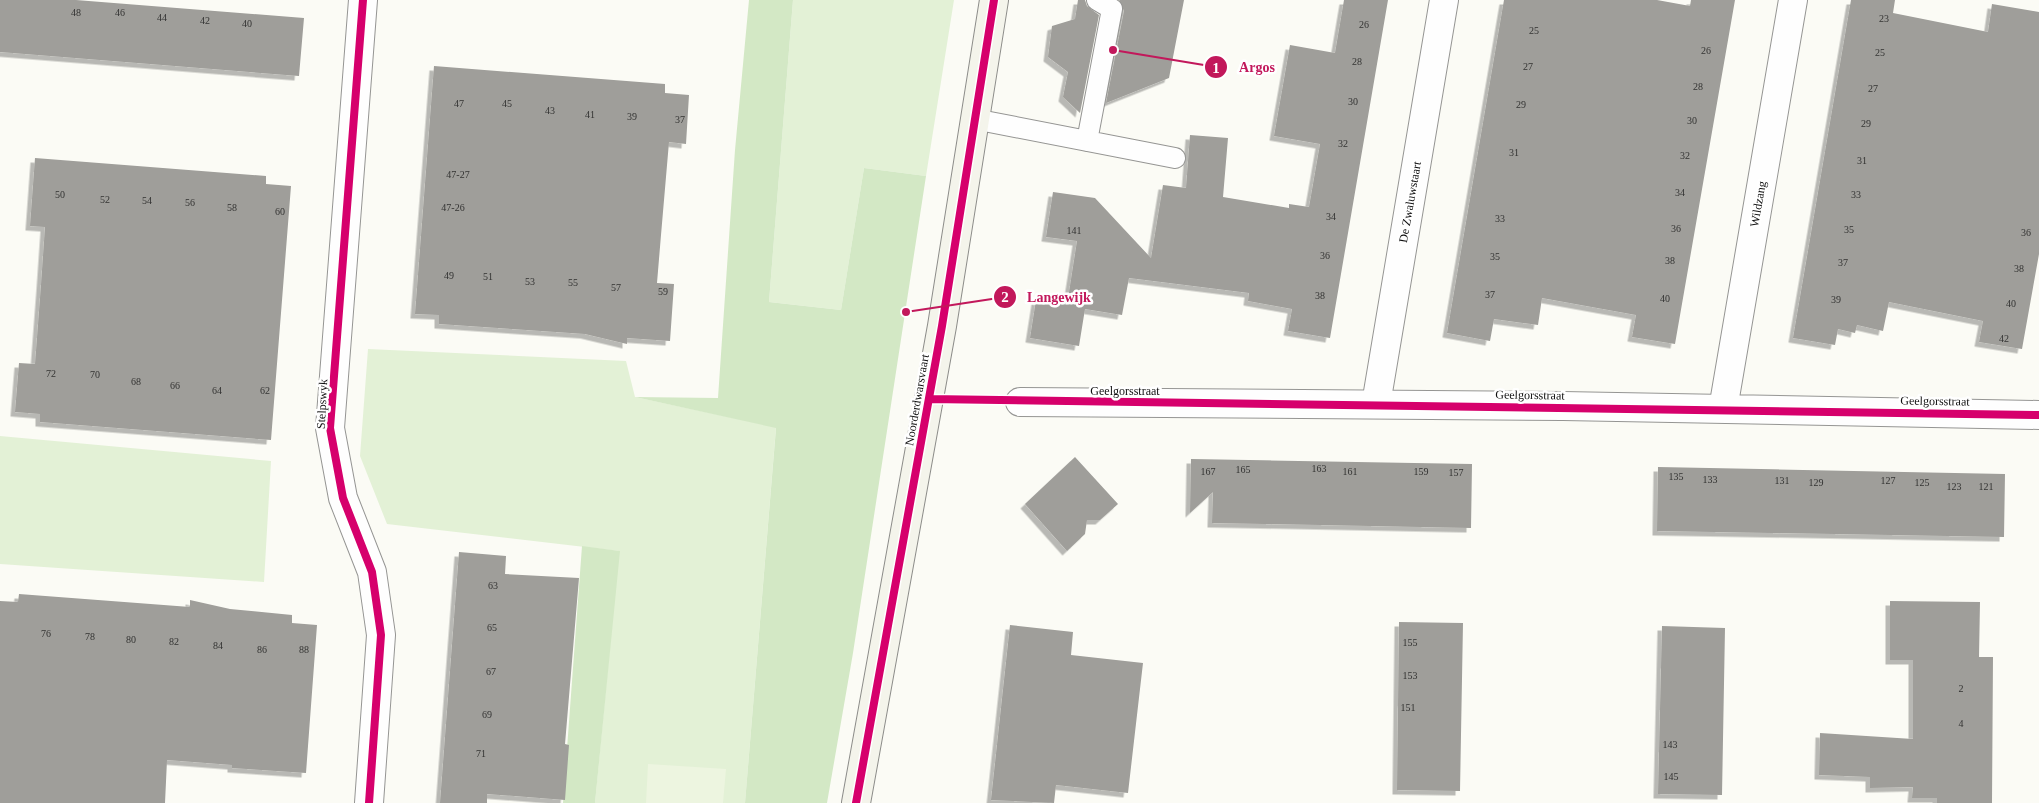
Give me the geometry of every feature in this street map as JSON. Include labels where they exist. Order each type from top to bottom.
[{"type":"main road","name":"Noorderdwarsvaart","points":[[856,803],[932,381],[994,0]]},
{"type":"street","name":"Stelpswyk","points":[[363,0],[330,428],[343,498],[372,572],[381,635],[369,803]]},
{"type":"street","name":"De Zwaluwstaart","points":[[1376,404],[1444,0]]},
{"type":"street","name":"Wildzang","points":[[1723,409],[1793,0]]},
{"type":"street","name":"Geelgorsstraat","points":[[1020,402],[1376,404],[2039,415]]},
{"type":"lane","points":[[1087,141],[1112,9],[1097,0]]},
{"type":"lane","points":[[974,119],[1175,158]]},
{"type":"green space","points":[[749,0],[793,0],[769,302],[841,310],[864,168],[926,176],[853,653],[827,803],[745,803],[776,428],[635,397],[718,398],[735,150]]},
{"type":"green space","points":[[793,0],[954,0],[926,176],[864,168],[841,310],[769,302]]},
{"type":"green space","points":[[368,349],[626,361],[635,397],[776,427],[745,803],[595,803],[619,551],[387,524],[360,456]]},
{"type":"green space","points":[[0,436],[271,461],[264,582],[0,564]]},
{"type":"green space","points":[[582,546],[620,551],[595,803],[563,803]]},
{"type":"green space","points":[[648,764],[726,769],[723,803],[646,803]]},
{"type":"building","points":[[0,0],[76,0],[304,18],[299,76],[0,52]]},
{"type":"building","points":[[1078,0],[1085,0],[1087,6],[1099,15],[1080,113],[1063,97],[1068,72],[1048,57],[1052,26],[1075,19]]},
{"type":"building","points":[[1119,0],[1184,0],[1169,78],[1106,103],[1124,11]]},
{"type":"building","points":[[1344,0],[1388,0],[1330,338],[1288,331],[1292,309],[1248,301],[1249,293],[1129,278],[1122,315],[1085,309],[1079,346],[1030,338],[1036,300],[1067,305],[1077,241],[1046,237],[1053,192],[1095,198],[1151,258],[1163,185],[1186,188],[1190,135],[1228,138],[1223,197],[1289,208],[1289,204],[1309,207],[1320,144],[1274,136],[1290,45],[1335,53]]},
{"type":"building","points":[[1504,0],[1657,0],[1690,6],[1691,0],[1735,0],[1675,344],[1632,337],[1636,315],[1542,298],[1538,325],[1494,319],[1490,341],[1447,333]]},
{"type":"building","points":[[1851,0],[1895,0],[1893,13],[1988,32],[1992,4],[2039,12],[2039,254],[2022,349],[1979,342],[1983,321],[1889,302],[1883,331],[1857,325],[1855,333],[1838,329],[1835,345],[1793,338]]},
{"type":"building","points":[[434,66],[665,84],[665,93],[689,95],[686,144],[669,142],[657,283],[674,284],[670,341],[627,338],[627,344],[585,334],[439,324],[439,315],[415,314]]},
{"type":"building","points":[[35,158],[266,176],[266,184],[291,186],[271,440],[40,422],[40,414],[15,412],[19,363],[35,364],[45,227],[30,226]]},
{"type":"building","points":[[1075,457],[1118,504],[1100,520],[1087,520],[1085,534],[1067,551],[1025,504]]},
{"type":"building","points":[[1191,459],[1472,464],[1471,528],[1212,523],[1213,492],[1190,513]]},
{"type":"building","points":[[1658,467],[2005,474],[2004,537],[1657,531]]},
{"type":"building","points":[[459,552],[506,556],[505,574],[579,578],[565,744],[569,745],[565,800],[487,794],[487,803],[440,803]]},
{"type":"building","points":[[19,594],[190,607],[190,600],[230,609],[292,615],[292,623],[317,625],[306,773],[232,768],[232,765],[167,760],[165,803],[0,803],[0,601],[18,602]]},
{"type":"building","points":[[1890,601],[1980,602],[1979,657],[1993,657],[1992,803],[1937,803],[1937,798],[1912,798],[1913,787],[1870,788],[1870,777],[1819,775],[1820,733],[1913,739],[1913,660],[1890,660]]},
{"type":"building","points":[[1399,622],[1463,623],[1460,791],[1397,790]]},
{"type":"building","points":[[1010,625],[1073,632],[1071,655],[1143,663],[1128,793],[1056,785],[1054,803],[991,800]]},
{"type":"building","points":[[1662,626],[1725,628],[1722,795],[1658,794]]},
{"type":"cycle path","points":[[363,0],[330,428],[343,498],[372,572],[381,635],[369,803]]},
{"type":"cycle path","points":[[856,803],[942,326],[994,0]]},
{"type":"cycle path","points":[[929,399],[2039,415]]},
{"type":"place","name":"Argos","points":[[1113,50]]},
{"type":"place","name":"Langewijk","points":[[906,312]]}]
